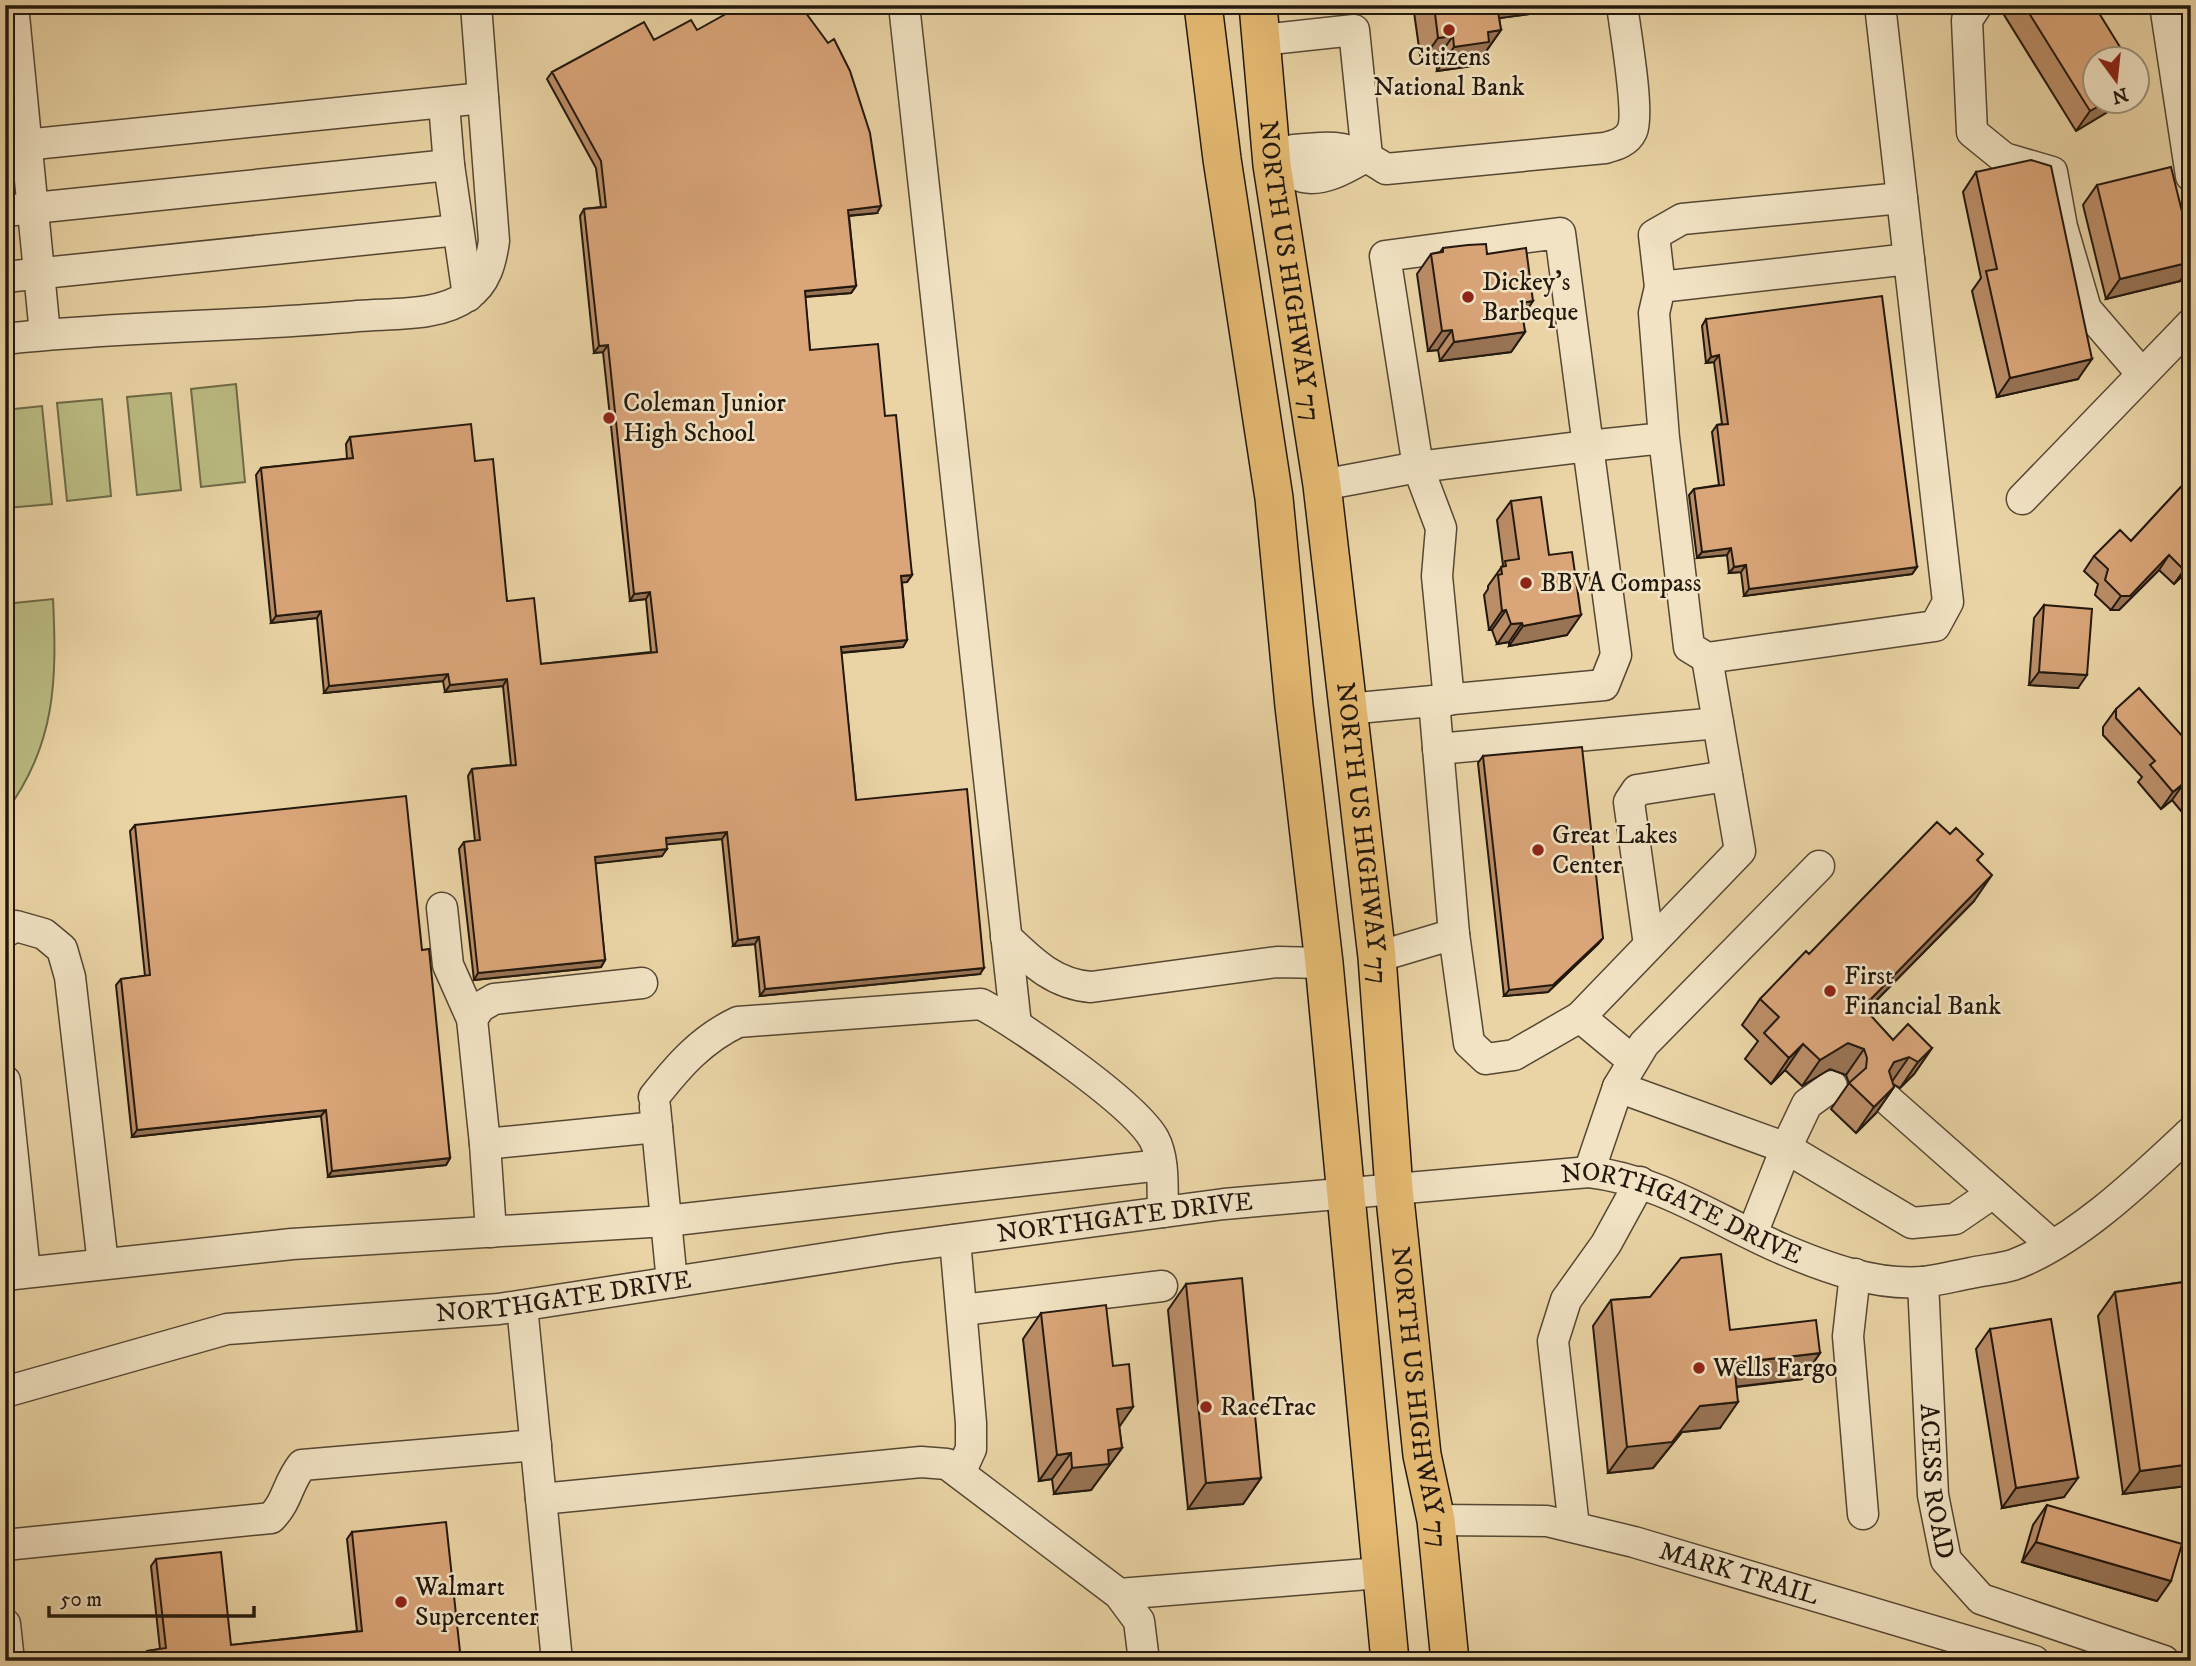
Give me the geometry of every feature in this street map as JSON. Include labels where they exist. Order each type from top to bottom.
[{"type":"main road","name":"NORTH US HIGHWAY 77","points":[[1203,5],[1222,159],[1274,498],[1294,706],[1324,963],[1390,1661]]},
{"type":"main road","name":"NORTH US HIGHWAY 77","points":[[1260,23],[1322,485],[1377,957],[1394,1189],[1422,1455],[1436,1520],[1450,1661]]},
{"type":"street","points":[[13,5],[20,210],[40,273],[45,334]]},
{"type":"street","points":[[5,339],[45,334],[366,316],[449,305],[468,296],[491,268],[494,241],[476,5]]},
{"type":"street","points":[[904,5],[1016,1025]]},
{"type":"street","points":[[1277,165],[1294,150],[1335,146],[1367,156],[1386,169],[1605,148],[1628,139],[1635,121],[1622,5]]},
{"type":"street","points":[[1880,5],[1909,259],[1948,603],[1935,626],[1707,658],[1689,647],[1664,438],[1654,313],[1660,287],[1654,235],[1682,219],[1902,198]]},
{"type":"street","points":[[1977,5],[1967,20],[1972,132],[2004,158],[2052,173],[2062,227],[2086,309],[2142,374]]},
{"type":"street","points":[[2165,5],[2191,176]]},
{"type":"street","points":[[1260,23],[1354,30],[1367,156]]},
{"type":"street","points":[[17,146],[483,98]]},
{"type":"street","points":[[444,104],[449,165],[468,296]]},
{"type":"street","points":[[20,210],[449,165]]},
{"type":"street","points":[[5,277],[458,230]]},
{"type":"street","points":[[1347,709],[1442,701],[1604,684],[1616,655],[1560,233],[1385,256],[1418,467],[1441,528],[1437,576],[1442,701],[1438,749],[1454,934],[1469,1043],[1486,1059],[1514,1055],[1580,1017],[1740,851],[1707,658]]},
{"type":"street","points":[[1660,287],[1909,259]]},
{"type":"street","points":[[2022,499],[2191,324]]},
{"type":"street","points":[[1322,485],[1418,467],[1664,438]]},
{"type":"street","points":[[1438,749],[1718,723]]},
{"type":"street","points":[[1649,945],[1629,802],[1637,790],[1727,776]]},
{"type":"street","points":[[1589,1172],[1618,1087],[1644,1044],[1819,866]]},
{"type":"street","points":[[442,908],[448,965],[472,1019],[491,1232]]},
{"type":"street","points":[[5,932],[16,926],[44,934],[62,949],[74,1008],[103,1264]]},
{"type":"street","points":[[1377,957],[1454,934]]},
{"type":"street","points":[[1006,937],[1035,965],[1074,985],[1091,987],[1277,962],[1324,963]]},
{"type":"street","points":[[472,1019],[480,1007],[495,999],[642,983]]},
{"type":"street","points":[[672,1282],[655,1110],[684,1059],[716,1032],[738,1022],[981,1004],[1016,1025],[1120,1102],[1154,1139],[1161,1165],[1163,1212]]},
{"type":"street","points":[[1580,1017],[1633,1061]]},
{"type":"street","points":[[5,1081],[15,1274],[292,1244],[666,1221],[1161,1165]]},
{"type":"street","points":[[1752,1234],[1786,1148],[1807,1104],[1832,1086]]},
{"type":"street","points":[[1618,1087],[1786,1148],[1912,1223],[1955,1219],[1993,1193]]},
{"type":"street","points":[[1888,1100],[2051,1244]]},
{"type":"street","points":[[485,1144],[655,1110]]},
{"type":"street","name":"NORTHGATE DRIVE","points":[[5,1392],[226,1329],[522,1306],[955,1240],[1163,1212],[1589,1172],[1640,1182],[1678,1196],[1779,1248],[1855,1274],[1877,1280],[1923,1282],[2012,1265],[2068,1235],[2131,1188],[2191,1132]]},
{"type":"street","points":[[1574,1527],[1553,1341],[1566,1300],[1606,1244],[1640,1182]]},
{"type":"street","points":[[955,1240],[971,1423],[971,1449],[960,1474]]},
{"type":"street","points":[[1855,1274],[1848,1336],[1863,1514]]},
{"type":"street","name":"ACESS ROAD","points":[[1923,1282],[1933,1495],[1945,1560],[1981,1600],[2164,1661]]},
{"type":"street","points":[[961,1310],[1162,1286]]},
{"type":"street","points":[[522,1306],[557,1661]]},
{"type":"street","points":[[5,1545],[271,1518],[284,1505],[289,1481],[302,1465],[536,1445]]},
{"type":"street","points":[[541,1499],[921,1462],[947,1464],[1119,1594],[1139,1621],[1144,1661]]},
{"type":"street","name":"MARK TRAIL","points":[[1436,1520],[1547,1521],[1574,1527],[1648,1546],[2034,1661]]},
{"type":"street","points":[[1119,1594],[1380,1573]]},
{"type":"street","points":[[5,1624],[9,1661]]},
{"type":"green space","points":[[236,384],[245,482],[201,487],[191,389]]},
{"type":"green space","points":[[171,393],[181,490],[137,495],[127,397]]},
{"type":"green space","points":[[102,399],[111,496],[67,501],[57,403]]},
{"type":"green space","points":[[42,406],[52,504],[7,508],[5,410]]},
{"type":"green space","points":[[53,599],[54,657],[50,711],[35,762],[5,813],[5,604]]},
{"type":"building","points":[[742,5],[800,5],[828,43],[834,39],[850,71],[870,133],[881,206],[848,210],[856,286],[805,291],[810,350],[878,344],[885,416],[896,415],[912,575],[901,576],[907,640],[841,647],[856,800],[967,789],[984,968],[765,989],[759,937],[738,940],[727,832],[666,838],[667,849],[595,857],[605,960],[478,973],[464,842],[480,840],[472,769],[516,765],[507,679],[450,685],[448,674],[329,686],[321,611],[276,616],[261,468],[353,458],[350,437],[471,424],[475,461],[493,459],[507,601],[534,598],[541,664],[657,652],[650,592],[634,594],[608,345],[599,346],[584,209],[606,207],[601,161],[552,72],[644,22],[654,40],[691,20],[697,30]]},
{"type":"building","points":[[1434,5],[1497,5],[1501,30],[1488,32],[1489,42],[1454,47],[1453,36],[1438,38]]},
{"type":"building","points":[[2024,5],[2094,5],[2119,46],[2080,46],[2080,95]]},
{"type":"building","points":[[2031,160],[2051,166],[2092,359],[2010,378],[1986,271],[1997,269],[1976,172]]},
{"type":"building","points":[[2171,167],[2191,248],[2191,262],[2120,279],[2097,185]]},
{"type":"building","name":"Dickey's Barbeque","points":[[1486,244],[1487,254],[1526,248],[1533,301],[1521,303],[1525,332],[1454,342],[1452,330],[1442,331],[1431,254],[1443,252],[1443,248]]},
{"type":"building","points":[[1882,296],[1917,567],[1749,589],[1746,565],[1734,567],[1731,548],[1702,552],[1694,489],[1724,485],[1717,425],[1728,424],[1719,355],[1711,357],[1706,319]]},
{"type":"building","points":[[2191,476],[2191,563],[2184,570],[2169,555],[2130,596],[2121,596],[2105,580],[2108,569],[2094,556],[2120,530],[2131,541]]},
{"type":"building","points":[[1541,497],[1549,555],[1572,552],[1581,615],[1523,626],[1522,623],[1511,624],[1506,610],[1502,611],[1498,575],[1502,574],[1501,567],[1506,566],[1505,561],[1519,559],[1511,501]]},
{"type":"building","points":[[2044,605],[2092,609],[2087,675],[2039,672]]},
{"type":"building","points":[[2139,688],[2183,737],[2191,731],[2191,791],[2184,783],[2173,792],[2150,765],[2155,761],[2116,718],[2116,709]]},
{"type":"building","name":"Great Lakes Center","points":[[1582,747],[1603,938],[1553,985],[1509,990],[1483,756]]},
{"type":"building","points":[[406,796],[422,950],[429,949],[450,1158],[332,1171],[326,1110],[137,1130],[121,979],[150,975],[135,825]]},
{"type":"building","name":"First Financial Bank","points":[[1937,822],[1950,834],[1956,828],[1983,854],[1977,860],[1992,875],[1863,1007],[1893,1040],[1908,1024],[1932,1048],[1918,1062],[1909,1057],[1894,1062],[1889,1071],[1894,1087],[1874,1107],[1849,1083],[1866,1068],[1864,1049],[1848,1043],[1820,1060],[1803,1044],[1789,1058],[1764,1033],[1779,1017],[1760,999],[1806,951],[1809,954]]},
{"type":"building","name":"Wells Fargo","points":[[1721,1254],[1730,1330],[1816,1320],[1820,1353],[1734,1363],[1738,1402],[1700,1406],[1672,1442],[1627,1447],[1611,1300],[1650,1297],[1681,1258]]},
{"type":"building","points":[[1242,1278],[1261,1478],[1206,1483],[1186,1284]]},
{"type":"building","points":[[2191,1281],[2191,1346],[2186,1347],[2191,1379],[2191,1464],[2140,1471],[2115,1292]]},
{"type":"building","points":[[1106,1305],[1113,1366],[1129,1364],[1133,1407],[1117,1409],[1122,1448],[1108,1450],[1109,1464],[1072,1468],[1071,1453],[1057,1455],[1041,1313]]},
{"type":"building","points":[[2051,1319],[2078,1478],[2016,1488],[1990,1329]]},
{"type":"building","points":[[2047,1505],[2182,1544],[2171,1581],[2036,1542]]},
{"type":"building","name":"Walmart Supercenter","points":[[446,1522],[461,1661],[148,1661],[147,1651],[166,1648],[156,1559],[221,1552],[231,1645],[362,1631],[352,1532]]},
{"type":"place","name":"Citizens National Bank","points":[[1449,30]]},
{"type":"place","name":"Dickey's Barbeque","points":[[1468,297]]},
{"type":"place","name":"Coleman Junior High School","points":[[609,418]]},
{"type":"place","name":"BBVA Compass","points":[[1526,583]]},
{"type":"place","name":"Great Lakes Center","points":[[1538,850]]},
{"type":"place","name":"First Financial Bank","points":[[1830,991]]},
{"type":"place","name":"Wells Fargo","points":[[1699,1368]]},
{"type":"place","name":"RaceTrac","points":[[1206,1407]]},
{"type":"place","name":"Walmart Supercenter","points":[[401,1602]]}]
